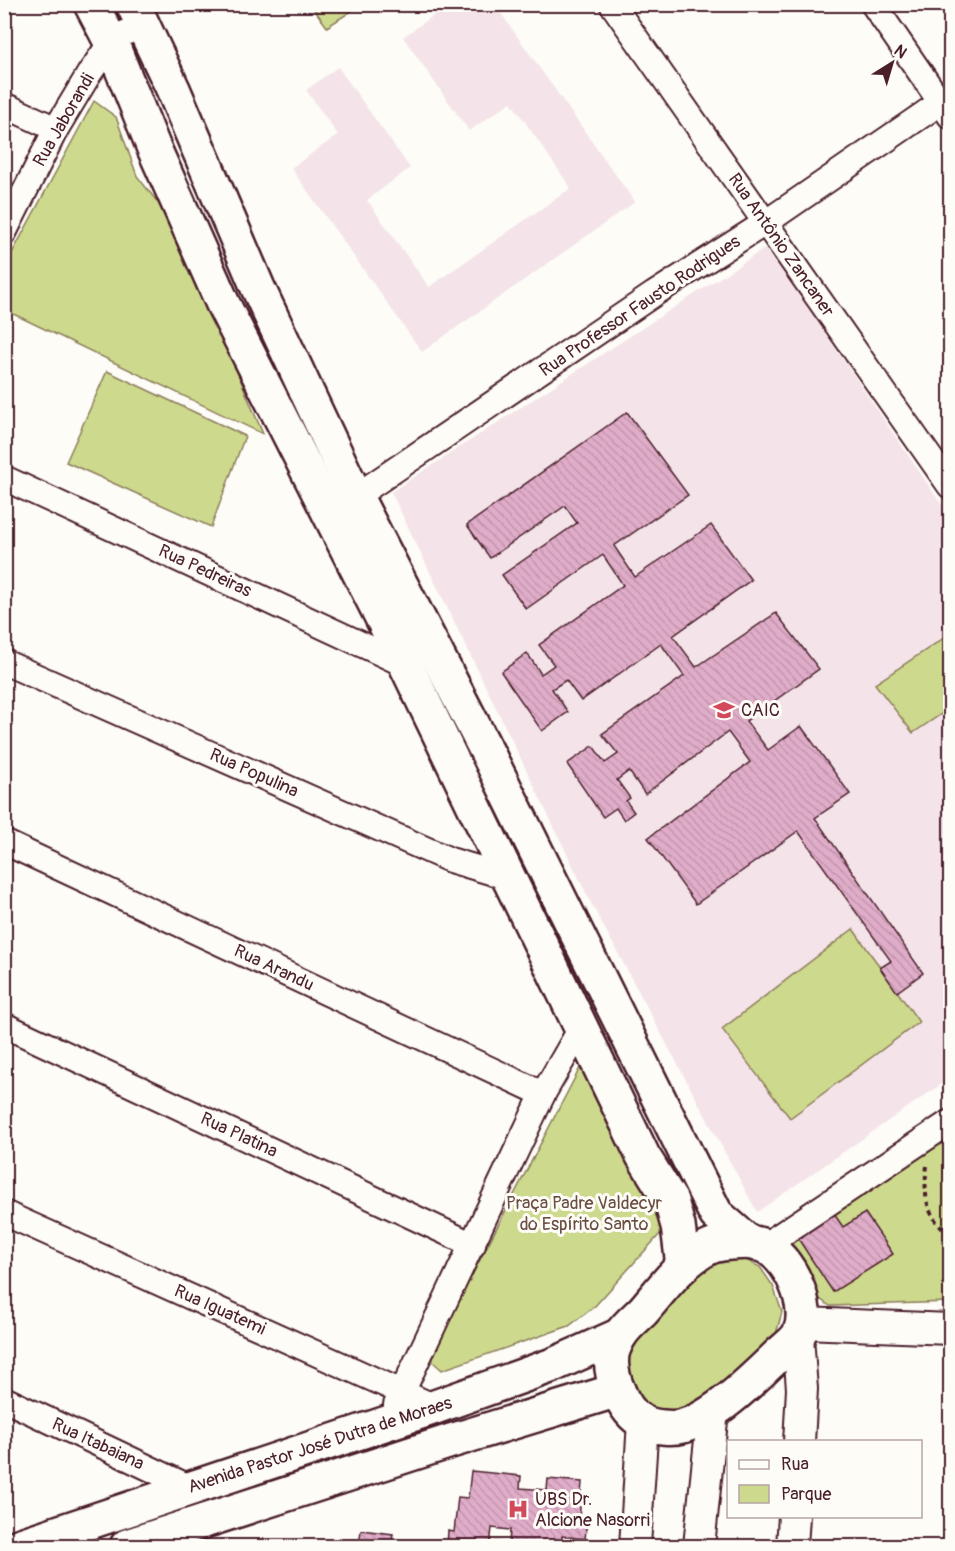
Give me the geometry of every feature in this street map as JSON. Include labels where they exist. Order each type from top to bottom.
[{"type":"main road","points":[[91,4],[111,42],[153,146],[223,304],[487,752],[716,1214],[782,1261],[794,1277],[803,1304],[801,1330],[761,1372],[713,1411],[694,1422],[681,1427],[663,1427],[643,1422],[628,1408],[618,1390],[611,1367],[613,1351],[620,1335],[683,1266],[711,1246],[756,1244]]},
{"type":"main road","points":[[139,15],[258,288],[406,665],[643,1156],[670,1201],[678,1226],[683,1266]]},
{"type":"main road","name":"Avenida Pastor José Dutra de Moraes","points":[[18,1546],[435,1407],[553,1365],[620,1335]]},
{"type":"main road","name":"Avenida Pastor José Dutra de Moraes","points":[[128,1546],[451,1441],[618,1390]]},
{"type":"street","name":"Rua Antônio Zancaner","points":[[612,4],[951,486]]},
{"type":"street","points":[[873,4],[947,105]]},
{"type":"street","name":"Rua Jaborandi","points":[[4,233],[56,129],[111,42],[125,33],[139,15]]},
{"type":"street","points":[[4,105],[56,129]]},
{"type":"street","name":"Rua Professor Fausto Rodrigues","points":[[342,505],[654,294],[947,105]]},
{"type":"street","name":"Rua Pedreiras","points":[[4,478],[406,665]]},
{"type":"street","name":"Rua Populina","points":[[4,662],[450,860],[507,877]]},
{"type":"street","name":"Rua Arandu","points":[[4,842],[543,1094]]},
{"type":"street","name":"Rua Platina","points":[[4,1025],[473,1245]]},
{"type":"street","points":[[386,1424],[543,1094],[581,1028]]},
{"type":"street","points":[[756,1244],[951,1122]]},
{"type":"street","name":"Rua Iguatemi","points":[[4,1212],[435,1407]]},
{"type":"street","points":[[799,1440],[802,1389],[801,1330],[951,1329]]},
{"type":"street","name":"Rua Itabaiana","points":[[4,1400],[191,1488]]},
{"type":"street","points":[[699,1546],[713,1411]]},
{"type":"street","points":[[635,1546],[643,1422]]},
{"type":"street","points":[[792,1546],[794,1518]]},
{"type":"path","points":[[930,1160],[925,1185],[927,1204],[939,1226],[951,1235]]},
{"type":"shaded area","points":[[450,4],[495,5],[635,202],[422,352],[291,168],[338,135],[306,90],[338,67],[410,168],[367,200],[429,287],[571,188],[511,102],[469,131],[403,37]]},
{"type":"shaded area","name":"CAIC","points":[[767,247],[950,517],[950,1078],[757,1212],[591,903],[391,492]]},
{"type":"green space","points":[[311,5],[361,5],[327,27]]},
{"type":"green space","points":[[94,101],[116,117],[137,176],[177,227],[263,434],[5,310],[4,268]]},
{"type":"green space","points":[[107,371],[245,436],[211,527],[66,462]]},
{"type":"green space","points":[[950,634],[950,708],[913,733],[875,684]]},
{"type":"green space","points":[[853,929],[919,1022],[790,1118],[722,1029]]},
{"type":"green space","name":"Praça Padre Valdecyr do Espírito Santo","points":[[580,1068],[590,1069],[663,1200],[661,1233],[595,1306],[569,1326],[442,1370],[433,1362],[433,1350]]},
{"type":"green space","points":[[950,1132],[950,1302],[830,1306],[808,1291],[794,1263],[792,1238]]},
{"type":"green space","points":[[736,1255],[760,1267],[773,1286],[782,1312],[776,1334],[706,1405],[661,1415],[638,1404],[624,1353],[691,1271]]},
{"type":"building","points":[[627,412],[688,495],[614,546],[635,577],[711,525],[751,580],[673,636],[696,667],[776,613],[819,669],[746,721],[768,750],[801,726],[850,794],[815,818],[923,973],[897,992],[880,968],[891,961],[798,831],[696,904],[648,838],[750,762],[728,732],[645,794],[629,771],[617,780],[630,798],[626,801],[634,812],[624,820],[616,808],[603,817],[567,764],[593,746],[605,763],[618,754],[602,734],[684,676],[661,644],[581,701],[566,680],[552,689],[568,712],[542,731],[501,672],[527,653],[541,674],[554,665],[539,645],[623,585],[603,555],[526,609],[502,575],[577,523],[565,506],[490,558],[467,525]]},
{"type":"building","points":[[865,1213],[893,1254],[833,1292],[797,1237],[834,1214],[843,1227]]},
{"type":"building","name":"UBS Dr. Alcione Nasorri","points":[[471,1471],[521,1476],[520,1488],[547,1490],[548,1479],[582,1482],[579,1520],[587,1520],[585,1539],[562,1536],[561,1546],[495,1546],[495,1542],[509,1543],[510,1530],[492,1528],[490,1546],[447,1546],[448,1531],[454,1532],[458,1497],[468,1498]]},
{"type":"building","points":[[361,1530],[393,1534],[391,1546],[359,1546]]},
{"type":"place","name":"CAIC","points":[[724,710]]},
{"type":"place","name":"UBS Dr. Alcione Nasorri","points":[[518,1509]]}]
